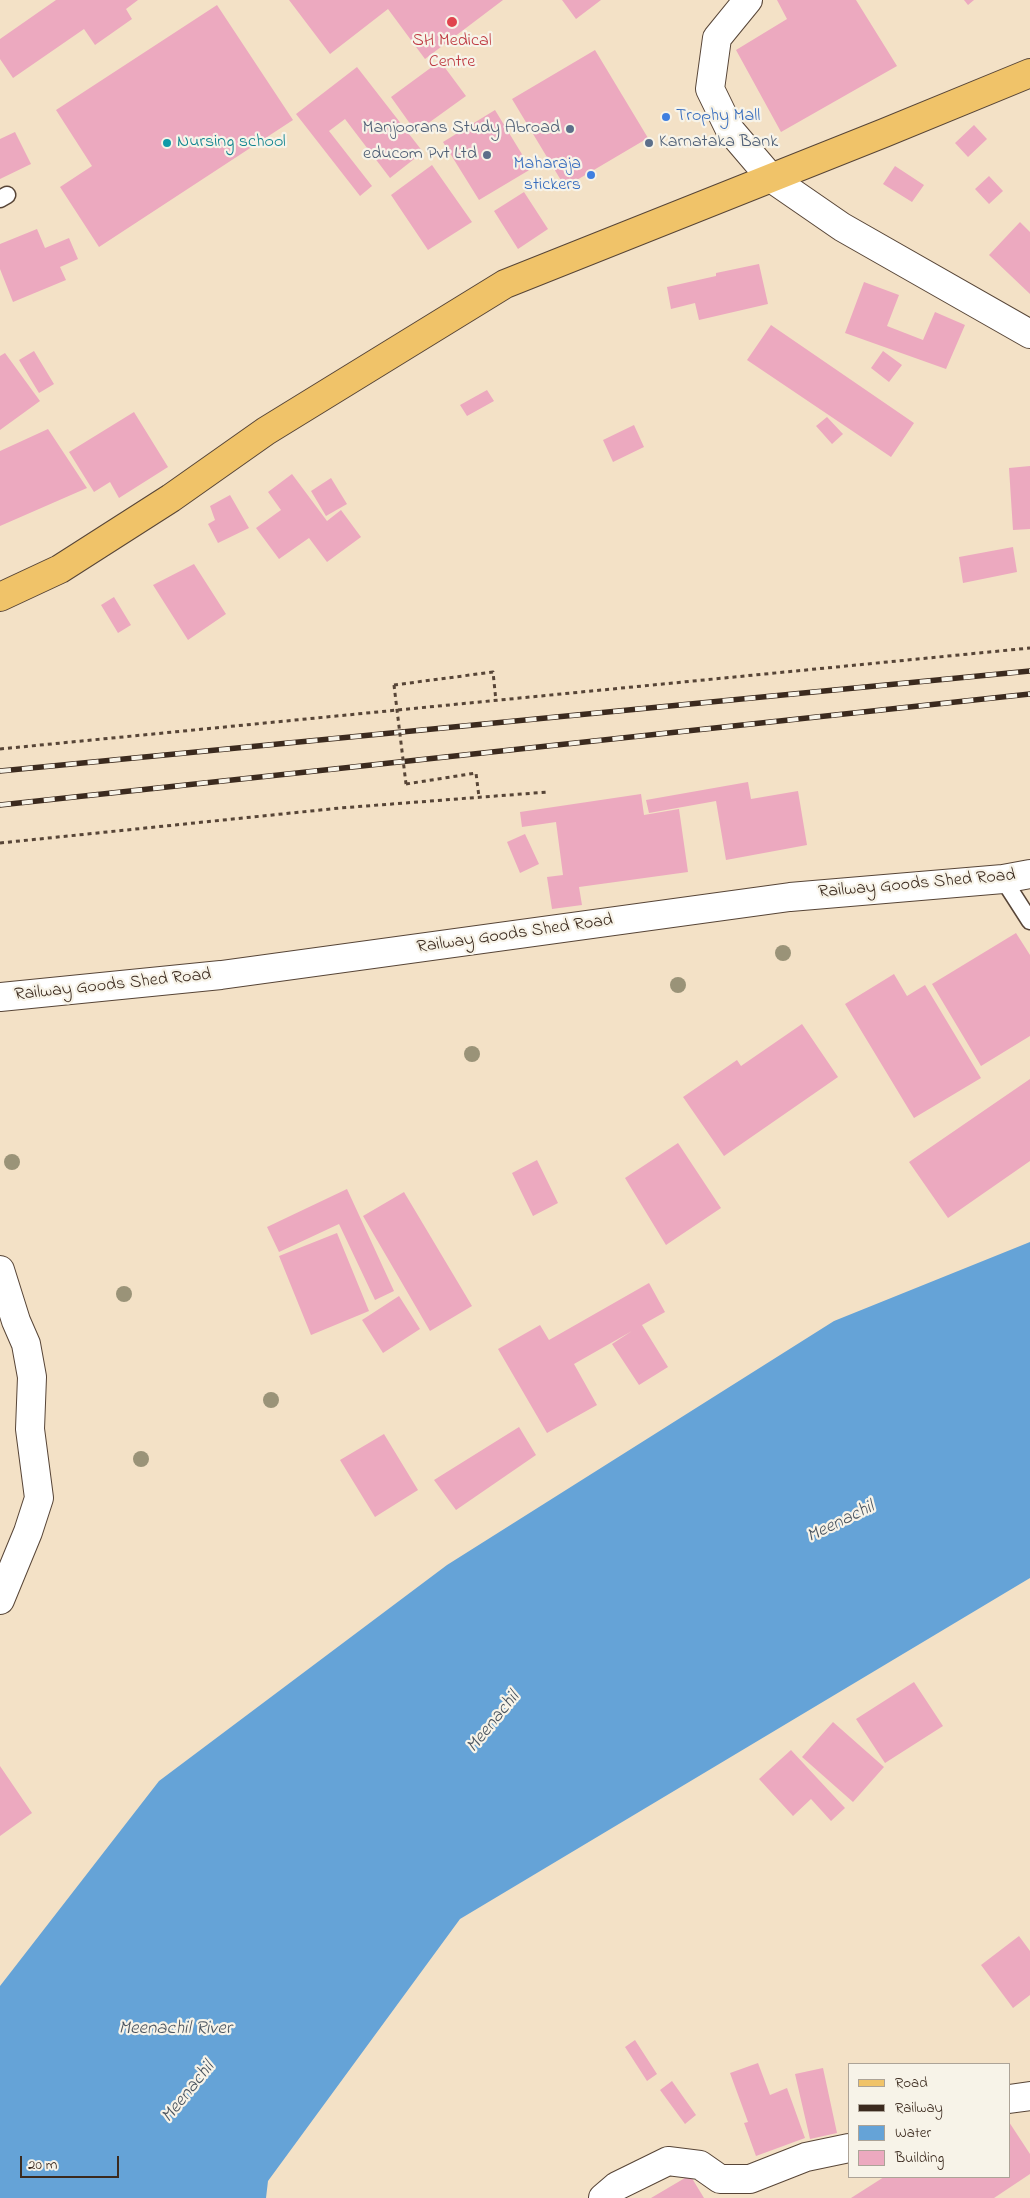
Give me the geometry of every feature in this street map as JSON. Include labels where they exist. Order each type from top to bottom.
[{"type":"main road","points":[[0,597],[60,569],[171,498],[266,431],[505,284],[1030,73]]},
{"type":"street","points":[[748,0],[717,38],[710,90],[730,130],[771,178],[842,227],[1030,334]]},
{"type":"street","name":"Railway Goods Shed Road","points":[[0,997],[221,975],[790,897],[1003,879],[1030,874]]},
{"type":"street","points":[[0,1270],[16,1322],[26,1344],[32,1377],[30,1428],[39,1498],[28,1532],[0,1600]]},
{"type":"street","points":[[1010,2099],[1030,2096]]},
{"type":"street","points":[[603,2198],[617,2186],[668,2162],[700,2165],[720,2179],[750,2180],[806,2157],[848,2148]]},
{"type":"lane","points":[[1003,879],[1030,921]]},
{"type":"path","points":[[0,749],[1030,648]]},
{"type":"path","points":[[479,797],[476,774],[406,784],[394,685],[493,672],[496,701]]},
{"type":"path","points":[[0,843],[349,807],[548,792]]},
{"type":"water","name":"Meenachil River","points":[[1030,1242],[1030,1578],[460,1919],[268,2181],[266,2198],[0,2198],[0,1986],[159,1781],[447,1565],[834,1321]]},
{"type":"building","points":[[56,0],[138,0],[126,9],[132,19],[95,45],[84,29],[13,78],[0,59],[0,39]]},
{"type":"building","points":[[289,0],[503,0],[425,59],[388,9],[330,54]]},
{"type":"building","points":[[562,0],[601,0],[576,19]]},
{"type":"building","points":[[777,0],[856,0],[897,66],[781,132],[736,50],[787,19]]},
{"type":"building","points":[[964,0],[974,0],[968,5]]},
{"type":"building","name":"Nursing school","points":[[217,5],[293,120],[99,247],[60,187],[92,166],[56,110]]},
{"type":"building","points":[[595,50],[648,138],[565,187],[512,99]]},
{"type":"building","points":[[440,61],[466,96],[416,132],[391,97]]},
{"type":"building","points":[[357,67],[423,152],[390,178],[345,119],[329,131],[372,186],[360,196],[296,114]]},
{"type":"building","name":"educom Pvt Ltd","points":[[495,110],[531,169],[479,200],[443,142]]},
{"type":"building","points":[[974,125],[987,139],[968,157],[955,143]]},
{"type":"building","points":[[15,132],[31,164],[0,179],[0,139]]},
{"type":"building","points":[[432,165],[472,222],[428,250],[391,195]]},
{"type":"building","points":[[895,166],[924,185],[912,202],[883,184]]},
{"type":"building","points":[[989,176],[1003,191],[989,204],[975,189]]},
{"type":"building","points":[[524,192],[548,229],[518,249],[494,211]]},
{"type":"building","points":[[1020,222],[1030,232],[1030,294],[989,255]]},
{"type":"building","points":[[37,229],[45,248],[69,238],[78,259],[60,267],[66,280],[13,302],[0,269],[0,244]]},
{"type":"building","points":[[759,264],[768,304],[699,320],[695,303],[671,309],[667,287],[716,276],[716,273]]},
{"type":"building","points":[[864,282],[899,295],[887,326],[923,340],[935,312],[965,325],[946,369],[845,333]]},
{"type":"building","points":[[771,325],[914,423],[891,457],[747,360]]},
{"type":"building","points":[[34,351],[54,384],[39,393],[19,360]]},
{"type":"building","points":[[883,351],[902,365],[889,382],[871,368]]},
{"type":"building","points":[[5,353],[40,401],[0,430],[0,356]]},
{"type":"building","points":[[487,390],[494,401],[467,416],[460,405]]},
{"type":"building","points":[[134,412],[168,467],[119,498],[110,482],[94,492],[69,452]]},
{"type":"building","points":[[827,417],[843,434],[832,444],[816,426]]},
{"type":"building","points":[[634,425],[644,447],[613,462],[603,440]]},
{"type":"building","points":[[48,429],[87,488],[0,526],[0,451]]},
{"type":"building","points":[[1030,466],[1030,529],[1013,530],[1009,468]]},
{"type":"building","points":[[292,474],[327,521],[341,510],[361,537],[327,562],[309,538],[279,559],[256,528],[281,510],[268,492]]},
{"type":"building","points":[[331,478],[347,504],[326,516],[311,491]]},
{"type":"building","points":[[230,495],[249,528],[218,543],[208,524],[215,520],[210,506]]},
{"type":"building","points":[[1013,547],[1017,572],[963,583],[959,557]]},
{"type":"building","points":[[194,564],[226,614],[188,640],[153,585]]},
{"type":"building","points":[[114,597],[131,625],[118,633],[101,605]]},
{"type":"building","points":[[748,782],[751,799],[798,791],[807,845],[726,860],[716,801],[649,813],[646,800]]},
{"type":"building","points":[[641,794],[644,815],[679,809],[688,872],[579,887],[582,905],[552,909],[547,877],[563,875],[556,822],[522,827],[520,812]]},
{"type":"building","points":[[525,834],[539,864],[520,873],[507,842]]},
{"type":"building","points":[[1016,933],[1030,955],[1030,1036],[981,1066],[932,984]]},
{"type":"building","points":[[894,974],[907,996],[925,985],[981,1078],[914,1118],[845,1004]]},
{"type":"building","points":[[802,1024],[838,1077],[724,1156],[683,1097],[737,1060],[741,1066]]},
{"type":"building","points":[[1030,1079],[1030,1161],[948,1218],[909,1162]]},
{"type":"building","points":[[678,1143],[721,1208],[666,1245],[625,1178]]},
{"type":"building","points":[[537,1160],[558,1203],[533,1216],[512,1173]]},
{"type":"building","points":[[347,1189],[394,1291],[375,1300],[339,1224],[279,1252],[267,1227]]},
{"type":"building","points":[[404,1192],[472,1306],[430,1331],[363,1216]]},
{"type":"building","points":[[337,1233],[369,1311],[311,1335],[279,1256]]},
{"type":"building","points":[[649,1283],[665,1312],[642,1325],[668,1367],[639,1385],[612,1344],[632,1331],[574,1364],[597,1405],[547,1433],[498,1349],[540,1325],[549,1340]]},
{"type":"building","points":[[399,1296],[420,1329],[383,1353],[362,1320]]},
{"type":"building","points":[[519,1427],[536,1455],[456,1510],[434,1480]]},
{"type":"building","points":[[384,1434],[418,1490],[375,1517],[340,1460]]},
{"type":"building","points":[[914,1682],[943,1726],[885,1763],[856,1719]]},
{"type":"building","points":[[833,1722],[884,1767],[853,1802],[802,1757]]},
{"type":"building","points":[[791,1750],[845,1808],[831,1821],[811,1799],[793,1816],[759,1779]]},
{"type":"building","points":[[0,1766],[32,1813],[0,1836]]},
{"type":"building","points":[[1019,1936],[1030,1951],[1030,1995],[1013,2008],[981,1965]]},
{"type":"building","points":[[635,2040],[657,2074],[647,2081],[625,2047]]},
{"type":"building","points":[[758,2063],[770,2095],[787,2088],[805,2138],[756,2156],[744,2123],[748,2122],[730,2073]]},
{"type":"building","points":[[823,2068],[837,2133],[810,2139],[795,2074]]},
{"type":"building","points":[[672,2081],[696,2115],[685,2124],[660,2090]]},
{"type":"building","points":[[1010,2124],[1030,2154],[1030,2174],[994,2198],[851,2198],[882,2178],[1010,2178]]},
{"type":"building","points":[[690,2175],[704,2198],[651,2198]]},
{"type":"railway","points":[[0,771],[1030,671]]},
{"type":"railway","points":[[0,805],[1030,694]]},
{"type":"place","name":"SH Medical Centre","points":[[452,22]]},
{"type":"place","name":"Trophy Mall","points":[[666,117]]},
{"type":"place","name":"Manjoorans Study Abroad","points":[[570,129]]},
{"type":"place","name":"Nursing school","points":[[167,143]]},
{"type":"place","name":"Karnataka Bank","points":[[649,143]]},
{"type":"place","name":"educom Pvt Ltd","points":[[487,155]]},
{"type":"place","name":"Maharaja stickers","points":[[591,175]]},
{"type":"water label","name":"Meenachil","points":[[841,1523]]},
{"type":"water label","name":"Meenachil","points":[[494,1723]]},
{"type":"water label","name":"Meenachil","points":[[189,2093]]}]
